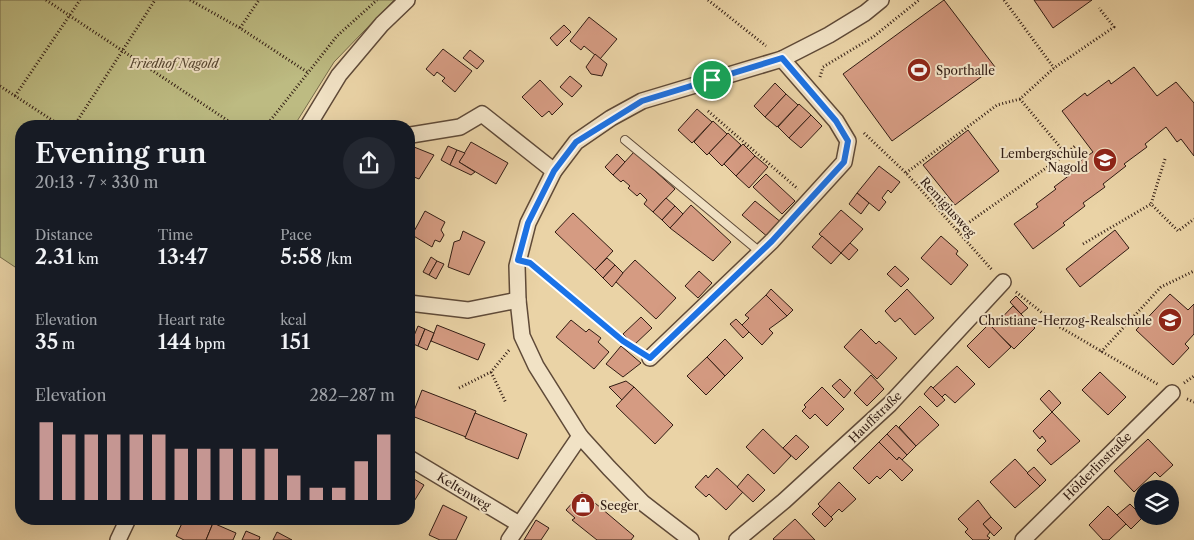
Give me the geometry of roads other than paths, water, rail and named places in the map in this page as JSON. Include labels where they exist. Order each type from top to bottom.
[{"type":"street","points":[[312,120],[338,75],[382,24],[407,0]]},
{"type":"street","points":[[691,540],[643,503],[580,436],[536,366],[522,336],[518,300],[518,260],[528,223],[554,171],[576,142],[642,101],[782,58],[829,35],[865,13],[881,0]]},
{"type":"street","points":[[650,358],[760,252],[844,162],[848,141],[836,121],[782,58]]},
{"type":"street","points":[[415,135],[460,127],[482,114],[554,171]]},
{"type":"street","name":"Hauffstraße","points":[[737,540],[784,501],[890,404],[1003,282]]},
{"type":"street","points":[[415,304],[468,310],[518,300]]},
{"type":"street","name":"Hölderlinstraße","points":[[1023,540],[1172,393]]},
{"type":"street","points":[[509,540],[518,524],[580,436]]},
{"type":"street","name":"Keltenweg","points":[[415,462],[518,524]]},
{"type":"street","points":[[118,540],[125,525]]},
{"type":"lane","points":[[625,140],[760,252]]},
{"type":"place","name":"Sporthalle","points":[[919,70]]},
{"type":"place","name":"Lembergschule Nagold","points":[[1105,160]]},
{"type":"place","name":"Christiane-Herzog-Realschule","points":[[1170,320]]},
{"type":"place","name":"Seeger","points":[[583,505]]},
{"type":"park label","name":"Friedhof Nagold","points":[[174,63]]}]
